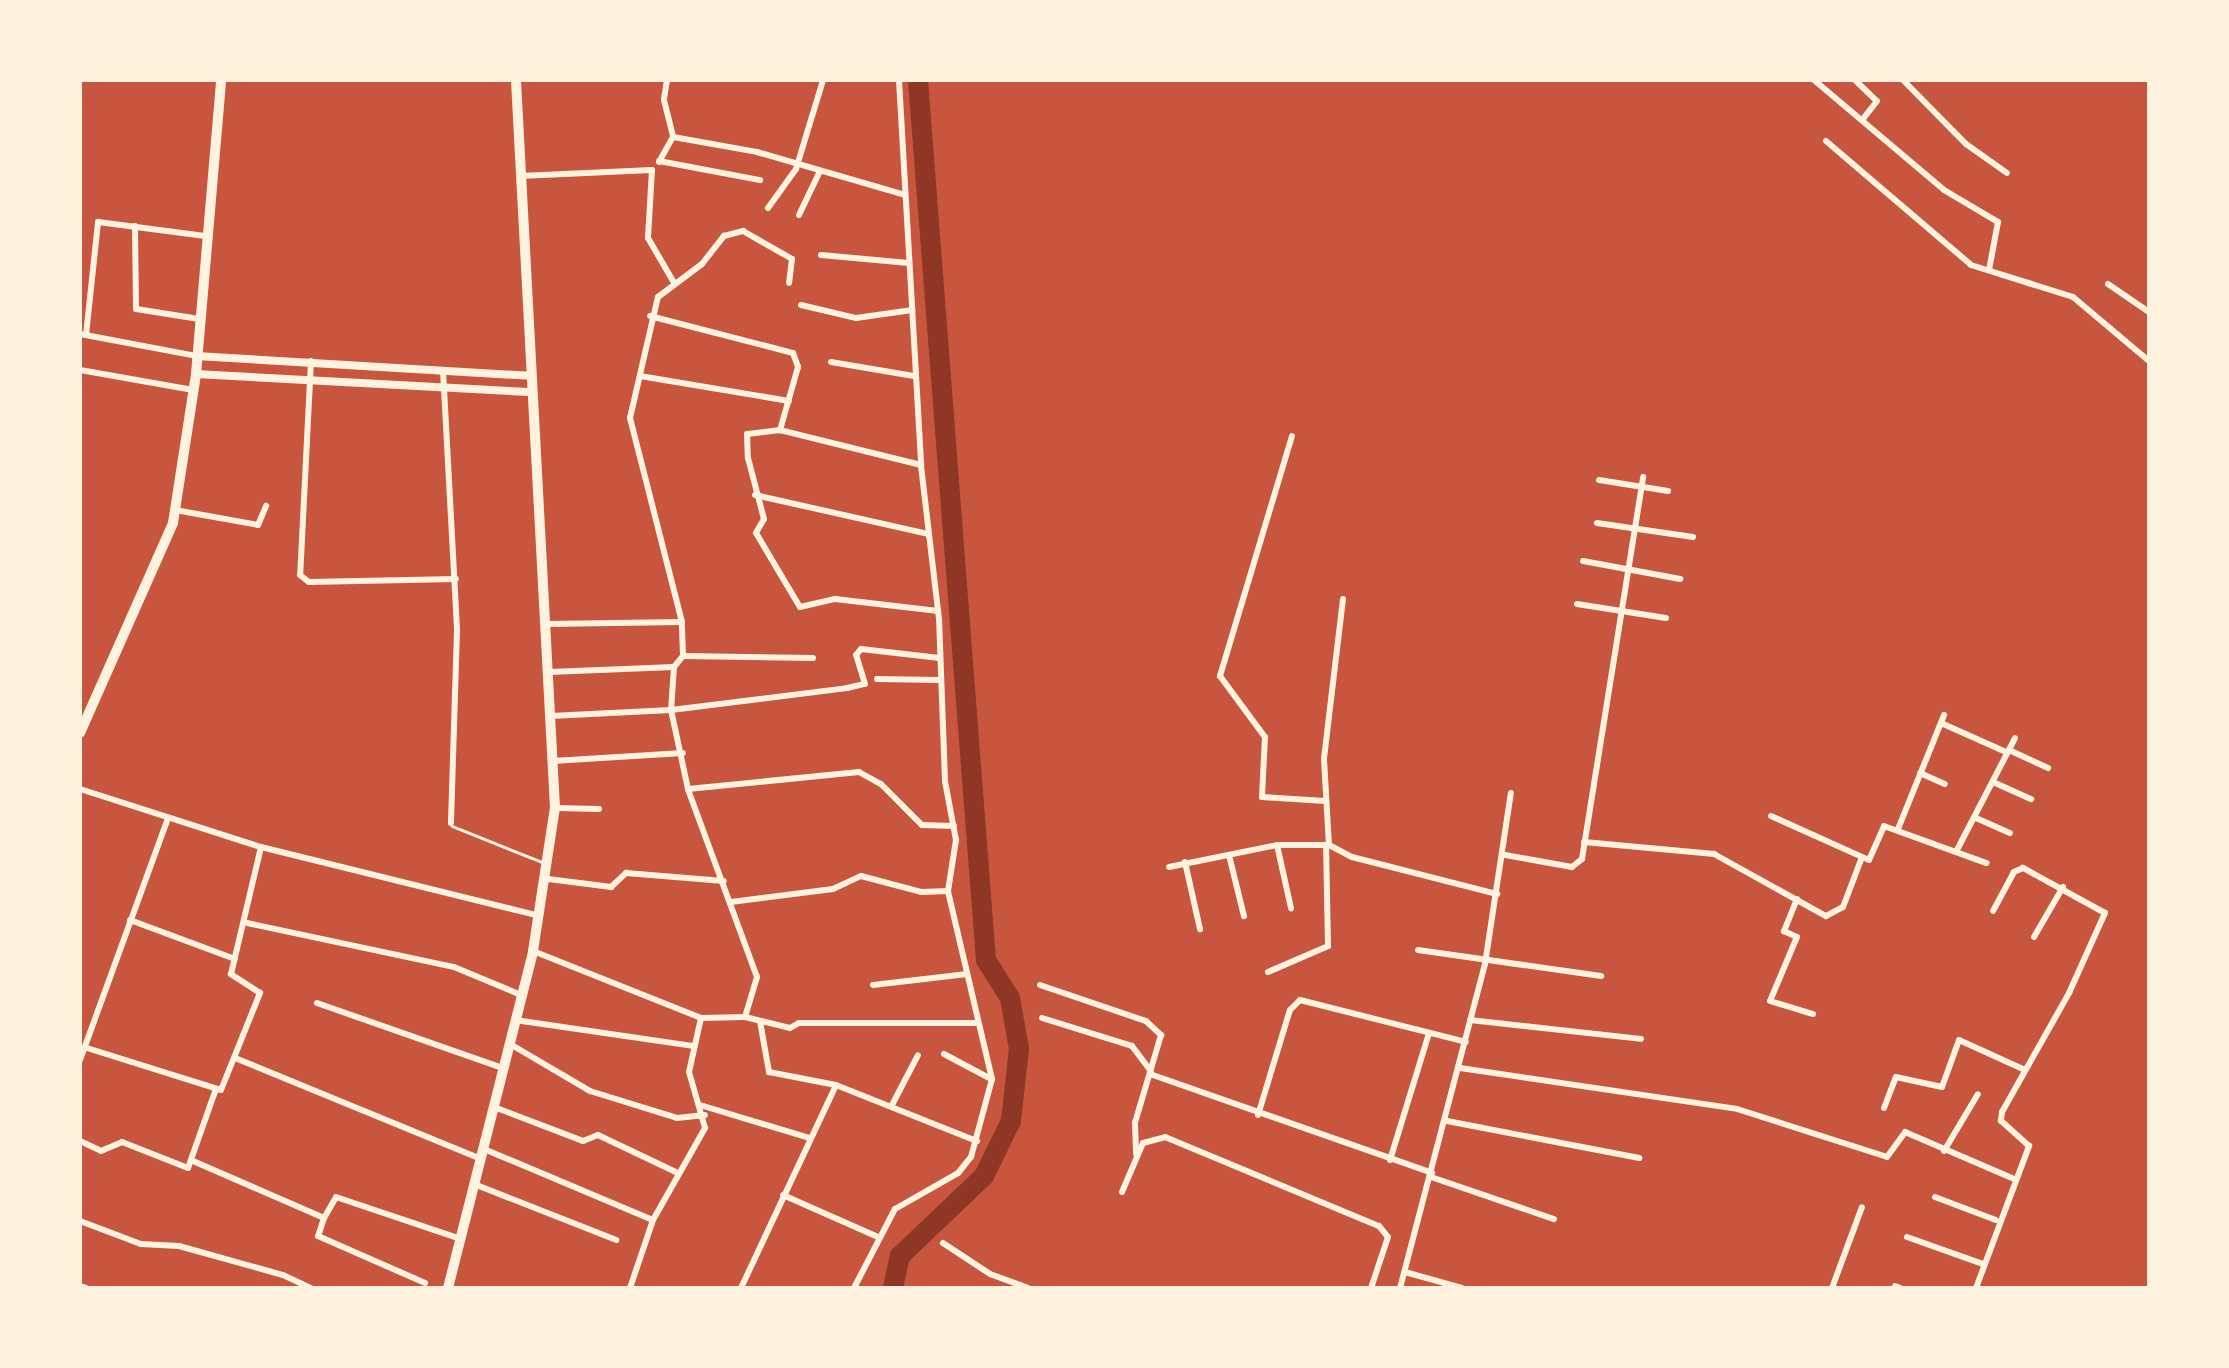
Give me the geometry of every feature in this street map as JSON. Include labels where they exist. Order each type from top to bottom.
[{"type":"highway","points":[[80,733],[164,551],[175,510],[196,374],[222,80]]},
{"type":"highway","points":[[448,1288],[540,916],[548,879],[554,808],[516,80]]},
{"type":"street","points":[[667,80],[664,100],[673,137],[652,170],[648,238],[673,281]]},
{"type":"street","points":[[768,208],[797,162],[822,80]]},
{"type":"street","points":[[854,1288],[876,1236],[896,1209],[958,1173],[977,1141],[992,1080],[975,1023],[948,891],[956,863],[954,826],[944,782],[938,611],[914,376],[899,80]]},
{"type":"street","points":[[1814,80],[1944,190],[1998,222],[1989,270]]},
{"type":"street","points":[[1855,80],[1877,101],[1862,120]]},
{"type":"street","points":[[1902,80],[1966,144],[2007,173]]},
{"type":"street","points":[[673,137],[797,162],[905,195]]},
{"type":"street","points":[[1826,142],[1971,266],[2072,297],[2149,362]]},
{"type":"street","points":[[659,162],[760,180]]},
{"type":"street","points":[[520,176],[652,170]]},
{"type":"street","points":[[800,215],[820,171]]},
{"type":"street","points":[[206,236],[95,224],[83,334],[196,356],[530,376]]},
{"type":"street","points":[[135,226],[136,309],[199,318]]},
{"type":"street","points":[[745,1017],[758,976],[688,789],[671,710],[674,667],[683,656],[682,622],[630,424],[650,316],[673,281],[702,264],[724,236],[741,230],[794,260],[789,283]]},
{"type":"street","points":[[821,255],[909,264]]},
{"type":"street","points":[[2108,284],[2149,312]]},
{"type":"street","points":[[801,305],[856,318],[912,310]]},
{"type":"street","points":[[650,316],[793,353],[799,362],[780,430]]},
{"type":"street","points":[[311,362],[304,579],[456,580]]},
{"type":"street","points":[[831,362],[914,376]]},
{"type":"street","points":[[80,370],[193,390]]},
{"type":"street","points":[[443,370],[456,580],[451,822]]},
{"type":"street","points":[[196,374],[530,392]]},
{"type":"street","points":[[640,376],[789,400]]},
{"type":"street","points":[[921,465],[780,430],[748,434],[754,494],[764,519],[756,533],[800,607],[834,598],[938,611]]},
{"type":"street","points":[[1292,436],[1220,676],[1264,737],[1262,796],[1325,801]]},
{"type":"street","points":[[1506,855],[1572,867],[1582,859],[1643,477]]},
{"type":"street","points":[[1599,480],[1668,491]]},
{"type":"street","points":[[754,494],[928,534]]},
{"type":"street","points":[[175,510],[258,525],[266,506]]},
{"type":"street","points":[[1596,523],[1693,537]]},
{"type":"street","points":[[1583,561],[1680,579]]},
{"type":"street","points":[[1268,972],[1328,946],[1327,704],[1343,599]]},
{"type":"street","points":[[1577,604],[1666,618]]},
{"type":"street","points":[[546,624],[682,622]]},
{"type":"street","points":[[551,716],[671,710],[865,684],[858,650],[939,658]]},
{"type":"street","points":[[683,656],[813,658]]},
{"type":"street","points":[[547,672],[674,667]]},
{"type":"street","points":[[877,679],[939,680]]},
{"type":"street","points":[[1898,828],[1942,719],[2048,768]]},
{"type":"street","points":[[1957,850],[2015,738]]},
{"type":"street","points":[[553,761],[683,753]]},
{"type":"street","points":[[688,789],[859,772],[881,784],[922,825],[954,826]]},
{"type":"street","points":[[1920,773],[1945,784]]},
{"type":"street","points":[[1994,782],[2031,799]]},
{"type":"street","points":[[80,789],[167,821],[261,847],[540,916]]},
{"type":"street","points":[[1400,1288],[1447,1121],[1485,964],[1506,855],[1511,793]]},
{"type":"street","points":[[554,808],[598,809]]},
{"type":"street","points":[[1772,816],[1870,860],[1882,826],[1898,828],[1986,863]]},
{"type":"street","points":[[1976,818],[2010,834]]},
{"type":"street","points":[[80,1060],[167,821]]},
{"type":"street","points":[[1584,842],[1714,854],[1796,899],[1835,915],[1862,858]]},
{"type":"street","points":[[1169,867],[1277,845],[1327,845],[1352,857],[1497,894]]},
{"type":"street","points":[[1277,845],[1291,908]]},
{"type":"street","points":[[80,1142],[102,1151],[122,1142],[188,1168],[194,1161],[260,992],[231,974],[247,923],[261,847]]},
{"type":"street","points":[[1229,856],[1244,916]]},
{"type":"street","points":[[1186,862],[1200,929]]},
{"type":"street","points":[[1976,1288],[1996,1220],[2028,1142],[2000,1118],[2104,917],[2099,905],[2019,868],[1993,911]]},
{"type":"street","points":[[548,879],[611,888],[626,873],[724,881]]},
{"type":"street","points":[[731,902],[833,889],[861,876],[921,892],[948,891]]},
{"type":"street","points":[[2034,936],[2063,887]]},
{"type":"street","points":[[1796,899],[1784,932],[1797,938],[1770,1001],[1813,1014]]},
{"type":"street","points":[[130,920],[235,958]]},
{"type":"street","points":[[247,923],[454,967],[520,994]]},
{"type":"street","points":[[1418,950],[1485,964],[1600,976]]},
{"type":"street","points":[[532,951],[701,1018],[745,1017],[790,1028],[800,1023],[975,1023]]},
{"type":"street","points":[[873,985],[967,974]]},
{"type":"street","points":[[1040,985],[1157,1029],[1160,1044],[1132,1136],[1137,1155]]},
{"type":"street","points":[[1258,1116],[1294,1002],[1358,1010],[1466,1042]]},
{"type":"street","points":[[317,1003],[502,1068]]},
{"type":"street","points":[[630,1288],[653,1220],[699,1144],[705,1115],[689,1072],[701,1018]]},
{"type":"street","points":[[1042,1018],[1132,1046],[1151,1073],[1258,1116],[1554,1219]]},
{"type":"street","points":[[514,1020],[694,1046]]},
{"type":"street","points":[[1470,1020],[1641,1039]]},
{"type":"street","points":[[760,1021],[770,1072],[836,1085],[977,1141]]},
{"type":"street","points":[[1390,1160],[1429,1032]]},
{"type":"street","points":[[1884,1108],[1896,1077],[1942,1087],[1960,1040],[2025,1070]]},
{"type":"street","points":[[509,1043],[590,1091],[677,1118],[705,1115]]},
{"type":"street","points":[[87,1048],[219,1090]]},
{"type":"street","points":[[944,1054],[992,1080]]},
{"type":"street","points":[[892,1105],[918,1055]]},
{"type":"street","points":[[235,1058],[653,1220]]},
{"type":"street","points":[[1460,1068],[1737,1110],[1887,1157],[1905,1132],[2014,1179]]},
{"type":"street","points":[[741,1288],[836,1085]]},
{"type":"street","points":[[1944,1150],[1978,1094]]},
{"type":"street","points":[[699,1104],[808,1138]]},
{"type":"street","points":[[494,1108],[583,1141],[598,1135],[678,1173]]},
{"type":"street","points":[[1447,1121],[1639,1158]]},
{"type":"street","points":[[1122,1192],[1137,1155],[1152,1137],[1164,1137],[1380,1226],[1388,1237],[1371,1288]]},
{"type":"street","points":[[194,1161],[324,1218]]},
{"type":"street","points":[[474,1184],[616,1240]]},
{"type":"street","points":[[783,1195],[876,1236]]},
{"type":"street","points":[[426,1283],[318,1236],[336,1197],[458,1238]]},
{"type":"street","points":[[1935,1197],[1996,1220]]},
{"type":"street","points":[[1832,1288],[1862,1207]]},
{"type":"street","points":[[80,1221],[141,1244],[179,1246],[283,1274],[311,1288]]},
{"type":"street","points":[[1907,1237],[1983,1264]]},
{"type":"street","points":[[943,1243],[990,1274],[1024,1287]]},
{"type":"street","points":[[1405,1272],[1462,1288]]},
{"type":"lane","points":[[451,822],[504,851],[548,863]]},
{"type":"waterway","points":[[893,1288],[900,1256],[984,1176],[1011,1121],[1019,1049],[1010,998],[986,960],[918,80]]}]
